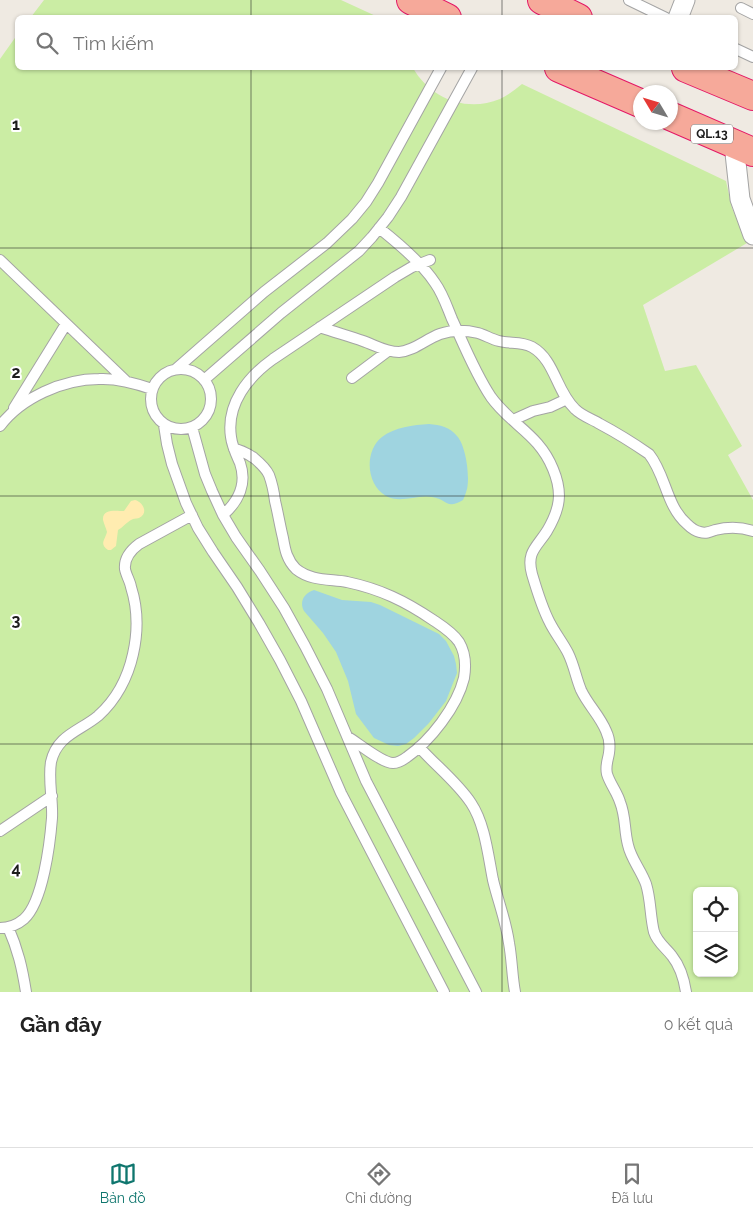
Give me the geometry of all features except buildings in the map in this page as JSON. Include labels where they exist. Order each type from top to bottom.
[{"type":"highway","points":[[411,0],[441,15]]},
{"type":"highway","points":[[542,0],[572,15]]},
{"type":"highway","points":[[564,70],[633,100]]},
{"type":"highway","points":[[691,70],[753,96]]},
{"type":"highway","name":"QL.13","points":[[678,119],[744,148]]},
{"type":"street","points":[[679,15],[685,0]]},
{"type":"street","points":[[744,148],[740,199],[753,235]]},
{"type":"lane","points":[[628,0],[660,15]]},
{"type":"lane","points":[[740,8],[753,14]]},
{"type":"lane","points":[[738,50],[753,57]]},
{"type":"lane","points":[[176,369],[189,370],[200,376],[208,387],[210,395],[211,403],[204,418],[192,428],[185,430],[178,430],[164,425],[153,413],[150,397],[156,382],[161,376],[176,369],[264,292],[340,232],[352,219],[378,183],[440,70]]},
{"type":"lane","points":[[204,380],[280,313],[359,251],[380,228],[401,197],[471,70]]},
{"type":"lane","points":[[380,228],[395,240],[435,282],[470,358],[490,394],[497,404],[533,437],[553,469],[560,500],[547,531],[531,555],[531,570],[537,592],[550,623],[573,664],[581,690],[607,733],[609,753],[606,771],[619,798],[624,814],[630,853],[646,884],[653,930],[660,943],[676,962],[683,978],[686,992]]},
{"type":"lane","points":[[0,260],[126,381]]},
{"type":"lane","points":[[223,514],[236,501],[242,484],[240,464],[234,449],[230,427],[234,404],[239,394],[256,372],[404,271],[430,260]]},
{"type":"lane","points":[[12,413],[66,324]]},
{"type":"lane","points":[[320,327],[388,351],[401,352],[409,350],[439,334],[458,330],[478,333],[507,343],[516,342],[532,347],[548,364],[567,399],[575,409],[649,454],[655,461],[673,507],[679,516],[693,529],[703,533],[726,528],[753,531]]},
{"type":"lane","points":[[352,378],[388,351]]},
{"type":"lane","points":[[0,426],[22,404],[32,398],[68,384],[98,379],[126,381],[152,389]]},
{"type":"lane","points":[[513,420],[567,399]]},
{"type":"lane","points":[[164,425],[178,484],[198,528],[237,587],[280,660],[301,701],[341,793],[444,992]]},
{"type":"lane","points":[[192,428],[205,474],[223,514],[236,537],[284,608],[305,646],[327,689],[366,781],[472,990]]},
{"type":"lane","points":[[234,449],[246,453],[260,462],[269,476],[285,552],[300,572],[318,579],[346,582],[401,600],[452,633],[460,644],[465,662],[463,681],[454,701],[426,742],[401,761],[391,763],[382,760],[347,737]]},
{"type":"lane","points":[[26,992],[20,956],[14,941],[4,927],[18,924],[25,919],[40,890],[49,846],[52,818],[51,765],[53,756],[57,747],[69,734],[99,715],[116,696],[133,656],[137,621],[132,587],[125,570],[128,556],[134,547],[192,515]]},
{"type":"lane","points":[[419,747],[462,792],[472,804],[477,814],[506,925],[516,992]]},
{"type":"lane","points":[[0,831],[52,796]]},
{"type":"green space","points":[[44,0],[341,0],[374,15],[33,15]]},
{"type":"green space","points":[[15,38],[15,70],[414,70],[420,79],[439,95],[450,100],[474,104],[500,99],[522,84],[726,181],[732,208],[747,243],[643,305],[665,371],[696,365],[742,446],[728,455],[753,500],[753,992],[0,992],[0,59]]},
{"type":"sand","points":[[135,500],[142,505],[144,513],[139,518],[129,521],[118,530],[116,546],[108,550],[103,544],[107,532],[103,516],[110,511],[124,511],[131,501]]},
{"type":"water","points":[[429,424],[441,426],[454,433],[463,447],[468,477],[467,489],[463,500],[450,504],[437,498],[426,496],[397,499],[386,496],[379,491],[371,476],[370,459],[376,443],[382,437],[398,429]]},
{"type":"water","points":[[314,590],[342,600],[371,602],[380,605],[439,634],[446,641],[454,656],[457,673],[446,701],[429,723],[406,744],[398,746],[389,745],[374,738],[356,714],[348,681],[336,652],[304,611],[303,598]]}]
